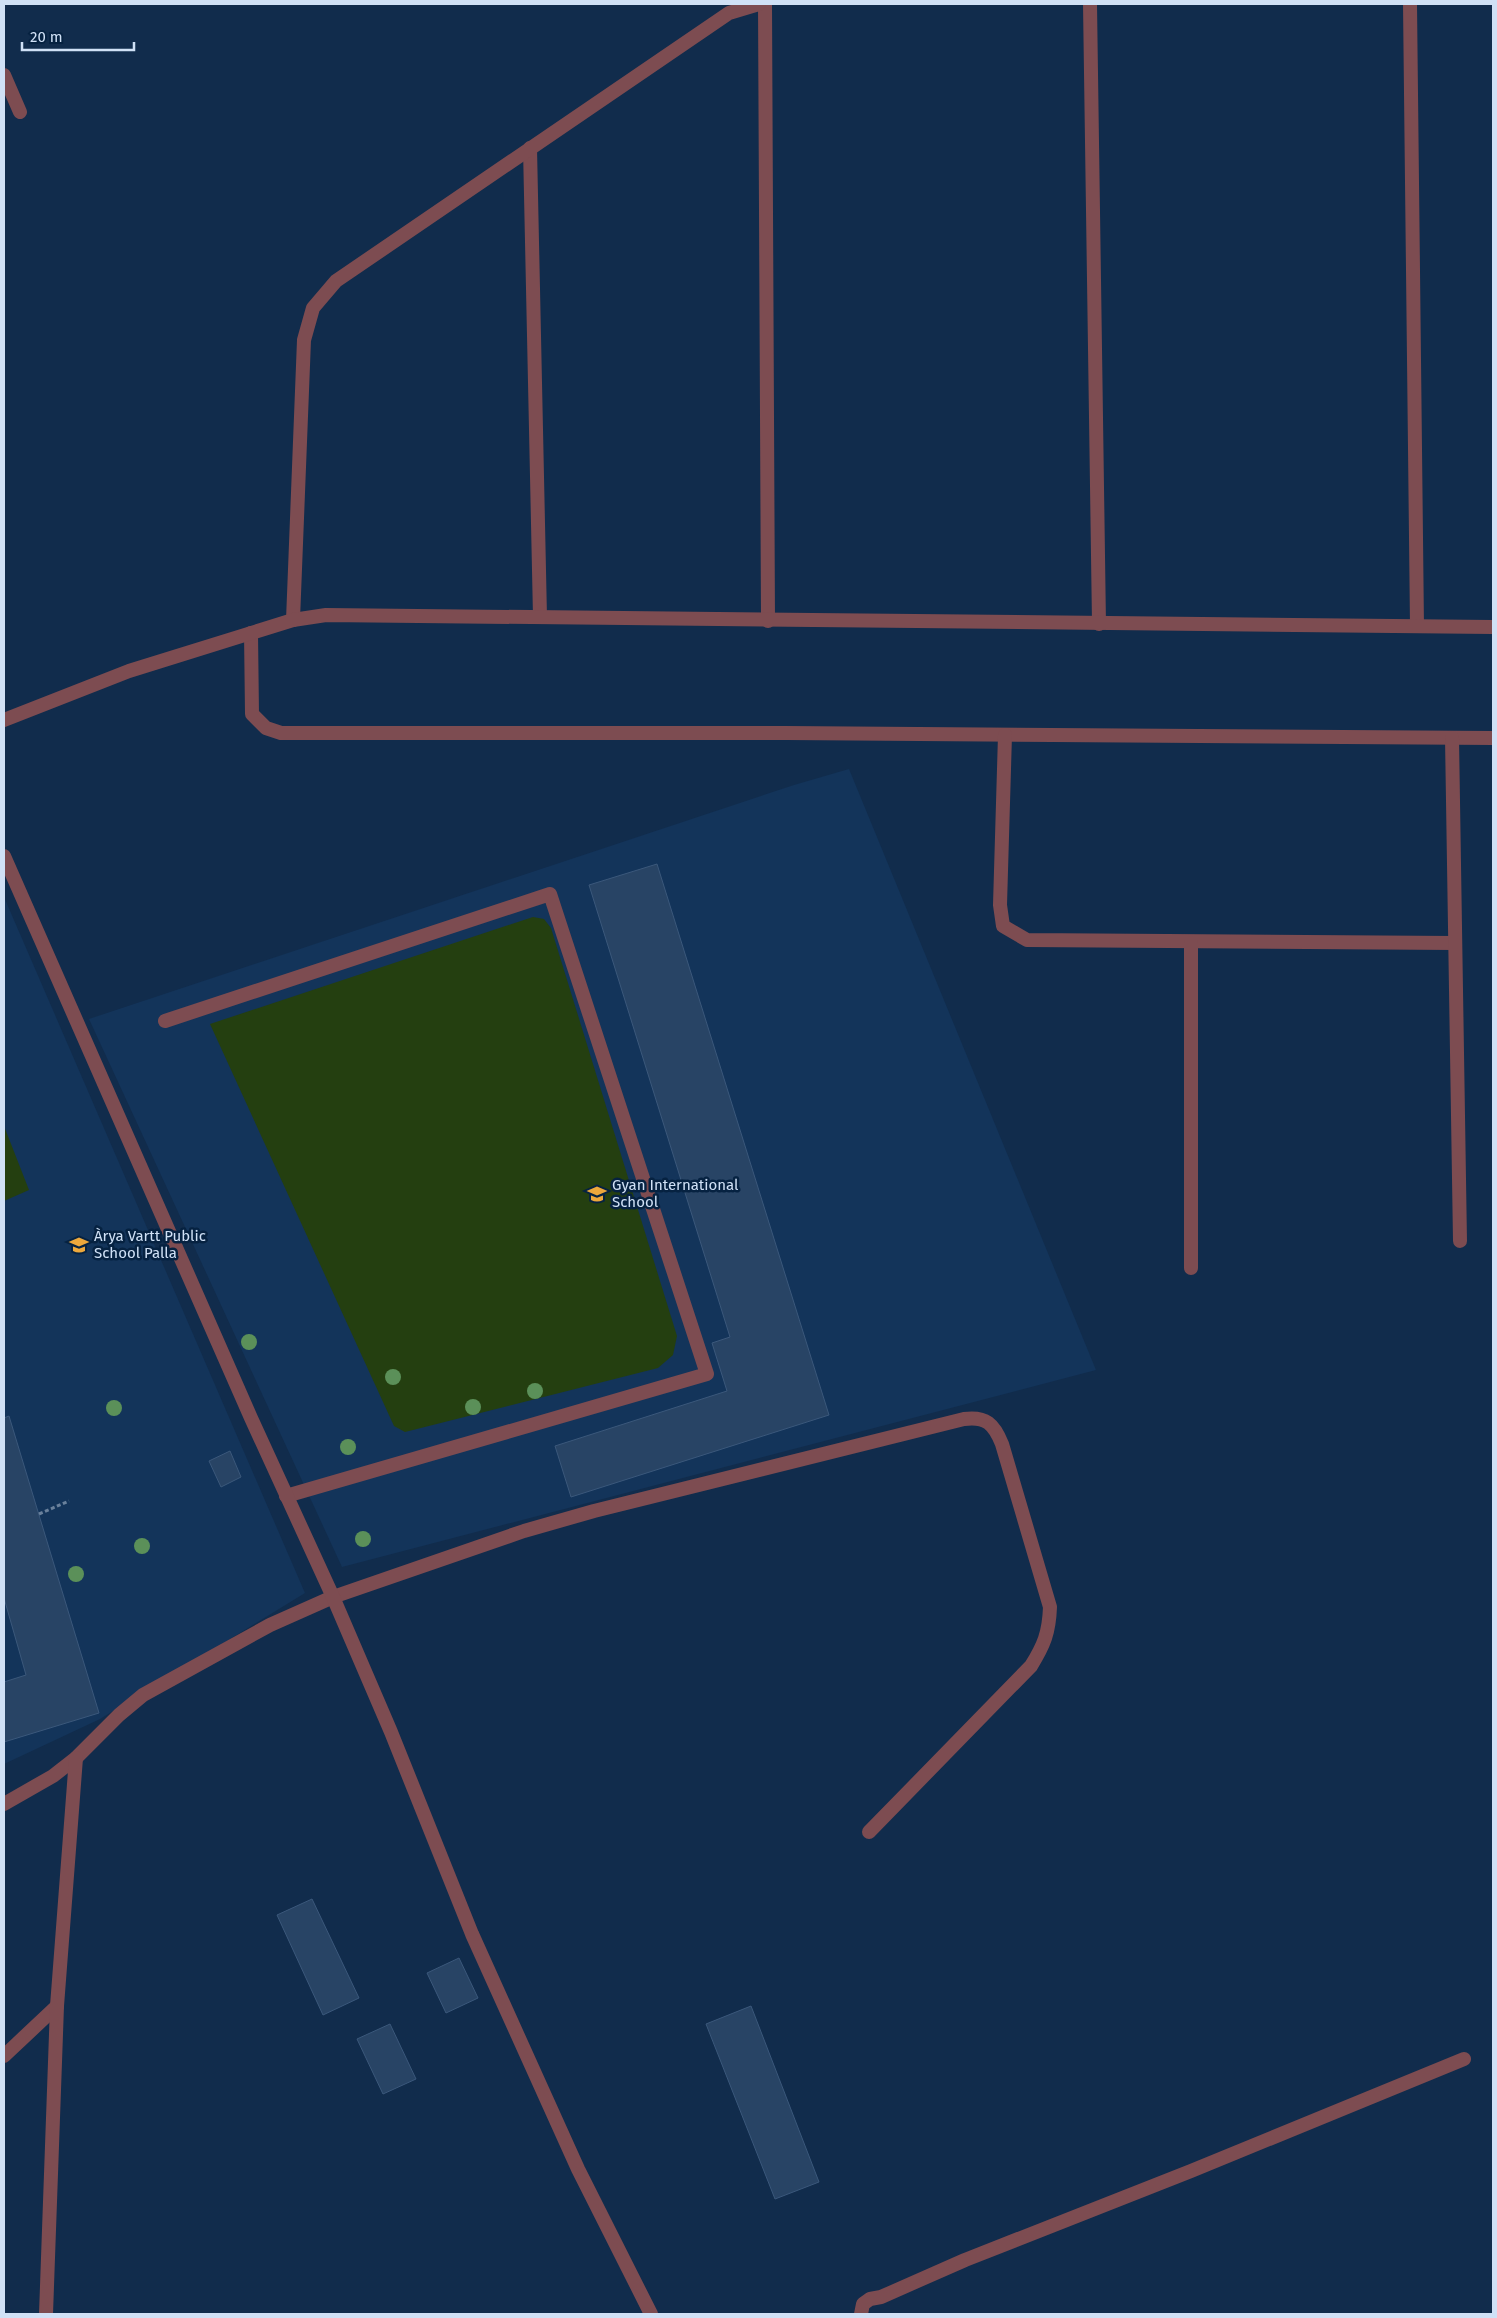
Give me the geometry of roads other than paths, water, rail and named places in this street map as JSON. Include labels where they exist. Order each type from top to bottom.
[{"type":"street","points":[[293,620],[304,340],[313,308],[336,281],[530,148],[729,13],[759,4]]},
{"type":"street","points":[[765,4],[768,621]]},
{"type":"street","points":[[1090,4],[1099,624]]},
{"type":"street","points":[[1410,4],[1417,626]]},
{"type":"street","points":[[4,76],[20,112]]},
{"type":"street","points":[[530,148],[540,617]]},
{"type":"street","points":[[4,720],[129,671],[293,620],[326,616],[1493,627]]},
{"type":"street","points":[[251,633],[252,714],[266,728],[281,733],[1004,734],[1493,738]]},
{"type":"street","points":[[1004,734],[1000,905],[1003,926],[1027,940],[1455,943]]},
{"type":"street","points":[[1452,738],[1460,1241]]},
{"type":"street","points":[[4,856],[286,1496],[333,1597],[391,1732],[472,1934],[578,2169],[651,2314]]},
{"type":"street","points":[[165,1021],[550,894],[707,1374],[286,1496]]},
{"type":"street","points":[[1191,942],[1191,1268]]},
{"type":"street","points":[[4,1804],[53,1776],[76,1758],[119,1715],[143,1695],[270,1625],[333,1597],[524,1531],[594,1511],[964,1419],[976,1418],[989,1422],[998,1433],[1050,1607],[1050,1629],[1042,1648],[1031,1666],[869,1832]]},
{"type":"street","points":[[46,2314],[57,2006],[76,1758]]},
{"type":"street","points":[[4,2056],[57,2006]]},
{"type":"street","points":[[861,2314],[863,2304],[870,2299],[881,2297],[965,2260],[1182,2175],[1464,2059]]},
{"type":"place","name":"Gyan International School","points":[[597,1194]]},
{"type":"place","name":"Àrya Vartt Public School Palla","points":[[79,1245]]}]
